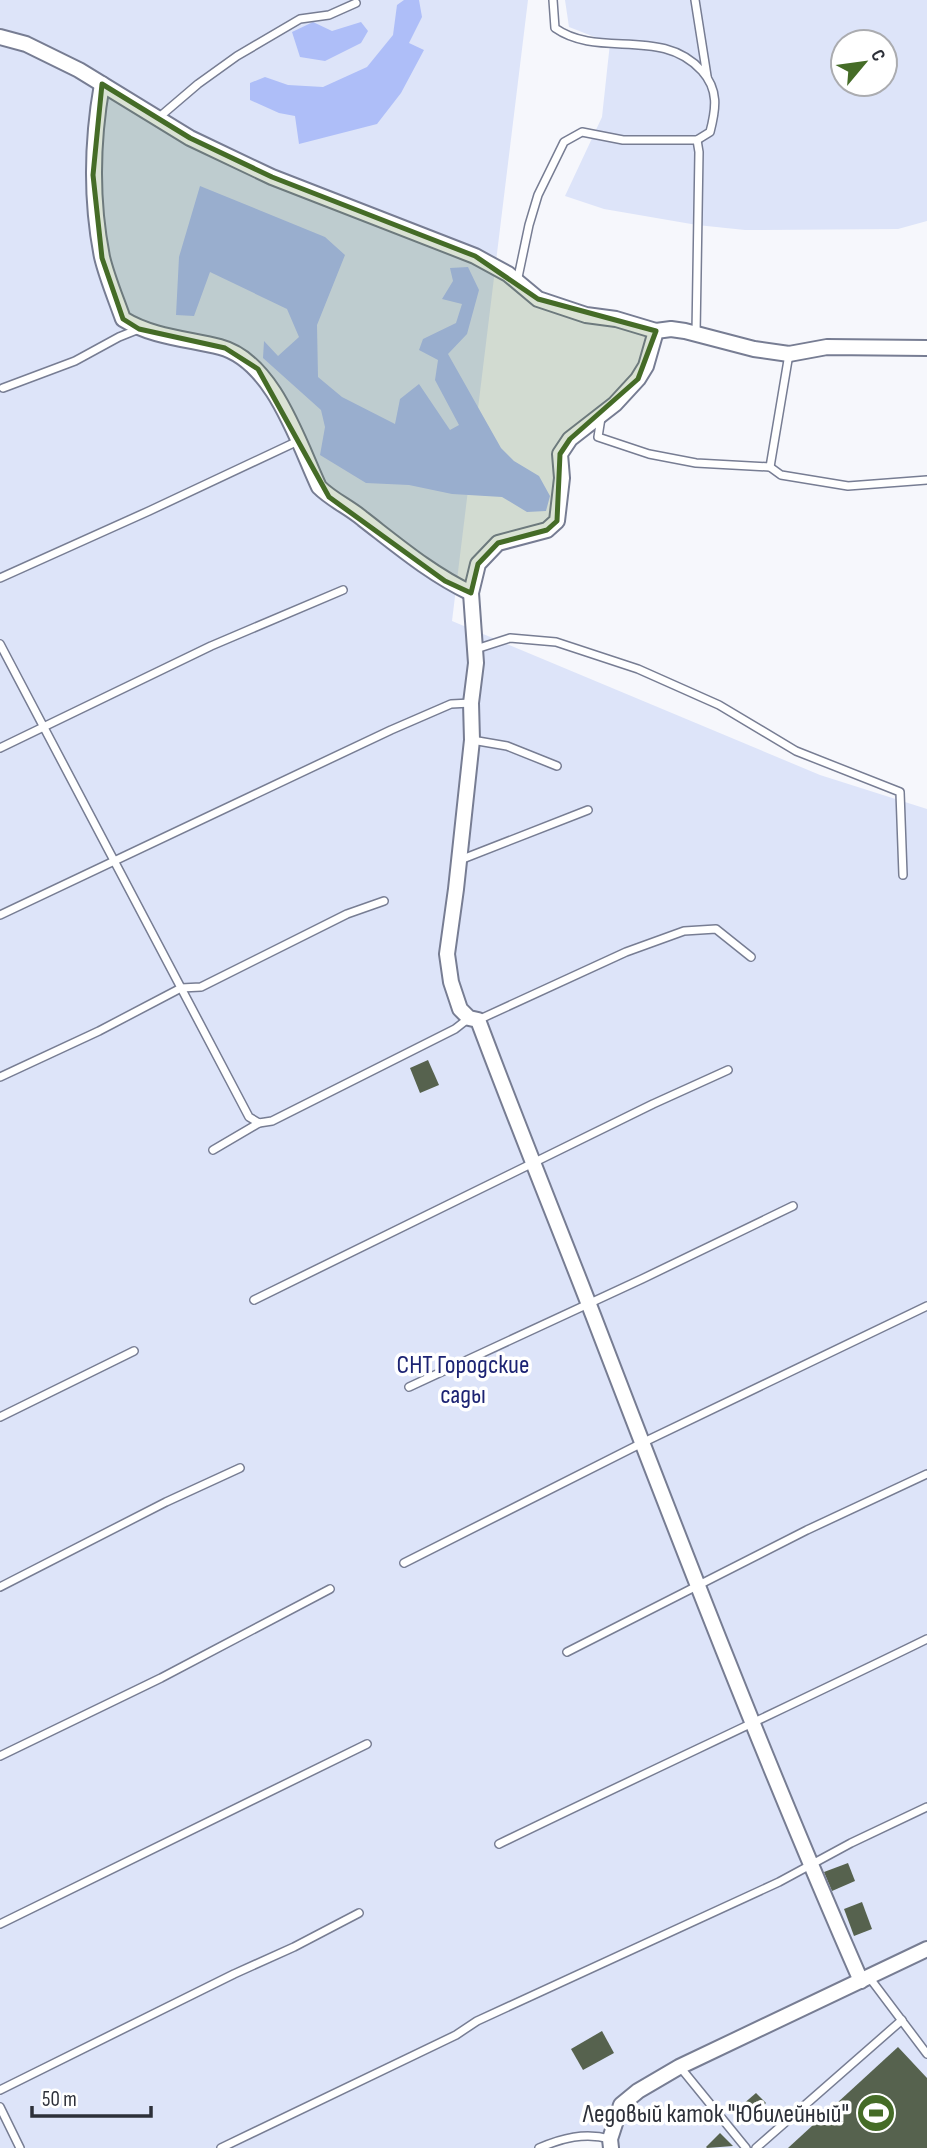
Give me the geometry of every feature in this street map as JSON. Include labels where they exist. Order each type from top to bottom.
[{"type":"street","points":[[0,37],[26,44],[79,70],[190,138],[272,177],[475,256],[508,274],[538,299],[586,315],[616,319],[656,331],[671,329],[754,349],[789,354],[840,347],[926,352]]},
{"type":"street","points":[[102,84],[93,175],[103,258],[123,319],[139,329],[225,348],[258,369],[282,403],[319,487],[329,497],[360,516],[445,580],[471,593]]},
{"type":"street","points":[[656,331],[646,366],[638,379],[602,416],[570,439],[560,454],[562,478],[557,521],[547,530],[498,543],[478,564],[471,593],[476,663],[471,703],[472,740],[447,954],[451,982],[460,1009],[473,1019],[589,1304],[810,1865],[865,1979]]},
{"type":"street","points":[[610,2143],[621,2105],[638,2091],[680,2067],[927,1949]]},
{"type":"lane","points":[[553,0],[555,28],[564,34],[591,40],[657,46],[680,53],[695,63],[707,77]]},
{"type":"lane","points":[[517,282],[538,195],[564,142],[582,132],[623,140],[697,139],[710,132],[716,110],[715,95],[707,77],[695,0]]},
{"type":"lane","points":[[158,118],[237,56],[300,19],[329,15],[356,3]]},
{"type":"lane","points":[[696,334],[697,139]]},
{"type":"lane","points":[[3,388],[75,361],[139,329]]},
{"type":"lane","points":[[770,467],[789,354]]},
{"type":"lane","points":[[602,416],[598,437],[649,454],[696,463],[770,467],[781,475],[848,486],[927,480]]},
{"type":"lane","points":[[0,578],[298,441]]},
{"type":"lane","points":[[0,748],[211,646],[343,590]]},
{"type":"lane","points":[[475,650],[510,638],[556,642],[638,669],[719,705],[796,751],[900,792],[903,875]]},
{"type":"lane","points":[[0,644],[248,1117],[259,1123]]},
{"type":"lane","points":[[0,915],[451,704],[471,703]]},
{"type":"lane","points":[[472,740],[507,746],[557,766]]},
{"type":"lane","points":[[460,860],[588,810]]},
{"type":"lane","points":[[0,1077],[99,1031],[181,988],[201,987],[346,914],[384,901]]},
{"type":"lane","points":[[213,1150],[259,1123],[272,1121],[473,1019],[626,951],[684,931],[716,929],[751,957]]},
{"type":"lane","points":[[254,1300],[653,1104],[728,1070]]},
{"type":"lane","points":[[409,1387],[793,1206]]},
{"type":"lane","points":[[404,1563],[642,1443],[927,1306]]},
{"type":"lane","points":[[0,1417],[134,1351]]},
{"type":"lane","points":[[0,1587],[166,1502],[240,1468]]},
{"type":"lane","points":[[568,1652],[807,1530],[927,1474]]},
{"type":"lane","points":[[0,1756],[161,1678],[330,1589]]},
{"type":"lane","points":[[499,1844],[927,1639]]},
{"type":"lane","points":[[0,1924],[367,1744]]},
{"type":"lane","points":[[221,2148],[456,2035],[477,2021],[678,1930],[927,1807]]},
{"type":"lane","points":[[0,2090],[359,1913]]},
{"type":"lane","points":[[865,1979],[902,2020],[927,2054]]},
{"type":"lane","points":[[756,2148],[902,2020]]},
{"type":"lane","points":[[680,2067],[746,2148]]},
{"type":"lane","points":[[0,2108],[20,2148]]},
{"type":"lane","points":[[539,2148],[557,2140],[593,2134],[610,2143]]},
{"type":"highlighted area","points":[[102,84],[190,138],[272,177],[475,256],[538,299],[656,331],[638,379],[570,439],[560,454],[557,521],[547,530],[498,543],[478,564],[471,593],[445,581],[329,497],[258,369],[225,348],[139,329],[123,319],[102,258],[93,175]]},
{"type":"green space","name":"СНТ Городские сады","points":[[0,0],[528,0],[452,621],[820,775],[927,809],[927,2148],[611,2148],[609,2139],[593,2134],[539,2148],[0,2148]]},
{"type":"green space","points":[[565,0],[927,0],[927,221],[898,229],[745,230],[697,225],[604,209],[565,196],[602,117],[610,43],[569,27]]},
{"type":"water","points":[[404,0],[419,0],[422,17],[409,43],[424,50],[401,93],[377,124],[299,144],[295,116],[279,113],[250,100],[250,83],[265,77],[288,85],[323,87],[367,67],[393,35],[397,5]]},
{"type":"water","points":[[313,22],[332,31],[361,22],[368,31],[361,43],[325,61],[300,57],[292,32]]},
{"type":"water","points":[[200,186],[325,237],[345,255],[317,325],[318,377],[342,397],[395,424],[400,399],[419,384],[450,430],[459,425],[435,380],[438,360],[419,350],[423,339],[456,323],[462,304],[442,299],[453,281],[450,268],[468,267],[479,290],[467,334],[448,354],[501,448],[514,461],[539,476],[550,496],[546,511],[527,512],[502,497],[452,494],[409,485],[366,483],[320,455],[325,427],[321,410],[263,358],[264,341],[278,356],[299,337],[287,309],[210,272],[194,316],[176,315],[179,257]]},
{"type":"building","points":[[428,1060],[439,1085],[420,1093],[410,1068]]},
{"type":"building","points":[[848,1863],[855,1881],[832,1891],[824,1872]]},
{"type":"building","points":[[862,1902],[872,1929],[854,1936],[844,1909]]},
{"type":"building","points":[[602,2031],[614,2053],[583,2070],[571,2049]]},
{"type":"building","name":"Ледовый каток \"Юбилейный\"","points":[[898,2047],[927,2078],[927,2148],[788,2148]]},
{"type":"building","points":[[756,2093],[766,2103],[752,2116],[742,2105]]},
{"type":"building","points":[[720,2133],[733,2146],[707,2148],[706,2147]]},
{"type":"place","name":"Ледовый каток \"Юбилейный\"","points":[[876,2113]]}]
